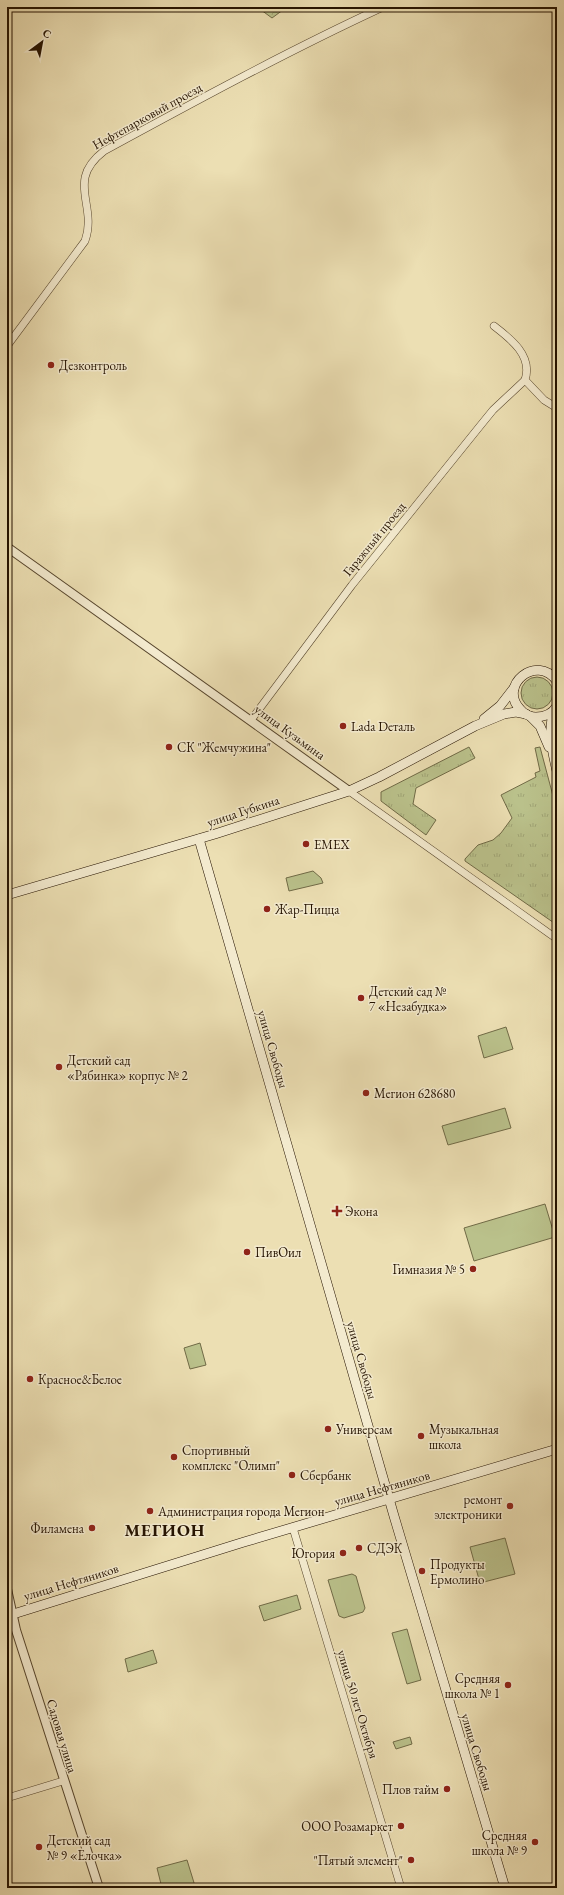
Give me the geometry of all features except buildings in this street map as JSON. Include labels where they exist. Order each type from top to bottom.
[{"type":"main road","points":[[475,726],[500,706],[526,673],[540,670],[557,672]]},
{"type":"main road","points":[[540,670],[551,674],[557,681]]},
{"type":"main road","points":[[516,684],[514,692],[515,701],[519,708],[540,726],[553,757],[557,771]]},
{"type":"main road","points":[[475,726],[504,714],[516,712],[528,715],[544,716],[556,707]]},
{"type":"main road","points":[[553,757],[550,727],[556,707]]},
{"type":"main road","name":"улица Губкина","points":[[7,895],[199,839],[349,790],[379,777],[475,726]]},
{"type":"main road","name":"улица Свободы","points":[[199,839],[389,1500],[452,1715],[505,1888]]},
{"type":"main road","name":"улица Нефтяников","points":[[10,1615],[557,1449]]},
{"type":"street","name":"Нефтепарковый проезд","points":[[7,346],[85,241],[89,224],[84,180],[89,165],[95,157],[104,150],[177,113],[264,64],[383,7]]},
{"type":"street","points":[[494,326],[513,342],[522,353],[528,369],[525,380],[544,400],[557,408]]},
{"type":"street","name":"Гаражный проезд","points":[[250,720],[352,585],[480,426],[497,406],[525,380]]},
{"type":"street","name":"улица Кузьмина","points":[[7,547],[557,939]]},
{"type":"street","name":"улица 50 лет Октября","points":[[293,1528],[401,1888]]},
{"type":"street","name":"Садовая улица","points":[[7,1589],[10,1615],[99,1888]]},
{"type":"street","points":[[7,1798],[63,1781]]},
{"type":"green space","points":[[257,7],[287,7],[272,18]]},
{"type":"green space","points":[[534,677],[540,677],[549,681],[553,693],[549,705],[540,709],[534,709],[525,705],[521,696],[521,690],[525,681]]},
{"type":"green space","points":[[469,747],[475,758],[416,788],[413,804],[436,820],[426,835],[381,801],[381,792]]},
{"type":"green space","points":[[540,747],[557,811],[557,925],[465,861],[465,859],[478,845],[493,840],[501,833],[512,818],[501,795],[536,777],[535,773],[540,771],[535,748]]},
{"type":"green space","points":[[313,871],[321,878],[323,883],[289,891],[286,878]]},
{"type":"green space","points":[[506,1027],[513,1049],[484,1058],[478,1036]]},
{"type":"green space","points":[[505,1108],[511,1128],[448,1145],[442,1126]]},
{"type":"green space","points":[[545,1204],[555,1237],[474,1261],[464,1228]]},
{"type":"green space","points":[[200,1343],[206,1365],[190,1369],[184,1348]]},
{"type":"green space","points":[[505,1538],[515,1574],[480,1583],[470,1547]]},
{"type":"green space","points":[[352,1574],[356,1576],[365,1608],[363,1612],[344,1618],[339,1616],[328,1580]]},
{"type":"green space","points":[[297,1595],[301,1609],[264,1621],[259,1606]]},
{"type":"green space","points":[[407,1629],[421,1680],[407,1684],[392,1633]]},
{"type":"green space","points":[[153,1650],[157,1663],[128,1672],[125,1659]]},
{"type":"green space","points":[[410,1737],[412,1744],[396,1749],[393,1742]]},
{"type":"green space","points":[[187,1860],[195,1886],[162,1888],[157,1868]]},
{"type":"place","name":"Дезконтроль","points":[[51,365]]},
{"type":"place","name":"Lada Dеталь","points":[[343,726]]},
{"type":"place","name":"СК \"Жемчужина\"","points":[[169,747]]},
{"type":"place","name":"EMEX","points":[[306,844]]},
{"type":"place","name":"Жар-Пицца","points":[[267,909]]},
{"type":"place","name":"Детский сад № 7 «Незабудка»","points":[[361,998]]},
{"type":"place","name":"Детский сад «Рябинка» корпус № 2","points":[[59,1067]]},
{"type":"place","name":"Мегион 628680","points":[[366,1093]]},
{"type":"place","name":"Экона","points":[[337,1211]]},
{"type":"place","name":"ПивОил","points":[[247,1252]]},
{"type":"place","name":"Гимназия № 5","points":[[473,1269]]},
{"type":"place","name":"Красное&Белое","points":[[30,1379]]},
{"type":"place","name":"Универсам","points":[[328,1429]]},
{"type":"place","name":"Музыкальная школа","points":[[421,1436]]},
{"type":"place","name":"Спортивный комплекс \"Олимп\"","points":[[174,1457]]},
{"type":"place","name":"Сбербанк","points":[[292,1475]]},
{"type":"place","name":"ремонт электроники","points":[[510,1506]]},
{"type":"place","name":"Администрация города Мегион","points":[[150,1511]]},
{"type":"place","name":"Филамена","points":[[92,1528]]},
{"type":"place","name":"СДЭК","points":[[359,1548]]},
{"type":"place","name":"Югория","points":[[343,1553]]},
{"type":"place","name":"Продукты Ермолино","points":[[422,1571]]},
{"type":"place","name":"Средняя школа № 1","points":[[508,1685]]},
{"type":"place","name":"Плов тайм","points":[[447,1789]]},
{"type":"place","name":"ООО Розамаркет","points":[[401,1826]]},
{"type":"place","name":"Средняя школа № 9","points":[[535,1842]]},
{"type":"place","name":"Детский сад № 9 «Елочка»","points":[[39,1847]]},
{"type":"place","name":"\"Пятый элемент\"","points":[[411,1860]]},
{"type":"district","name":"МЕГИОН","points":[[165,1530]]}]
